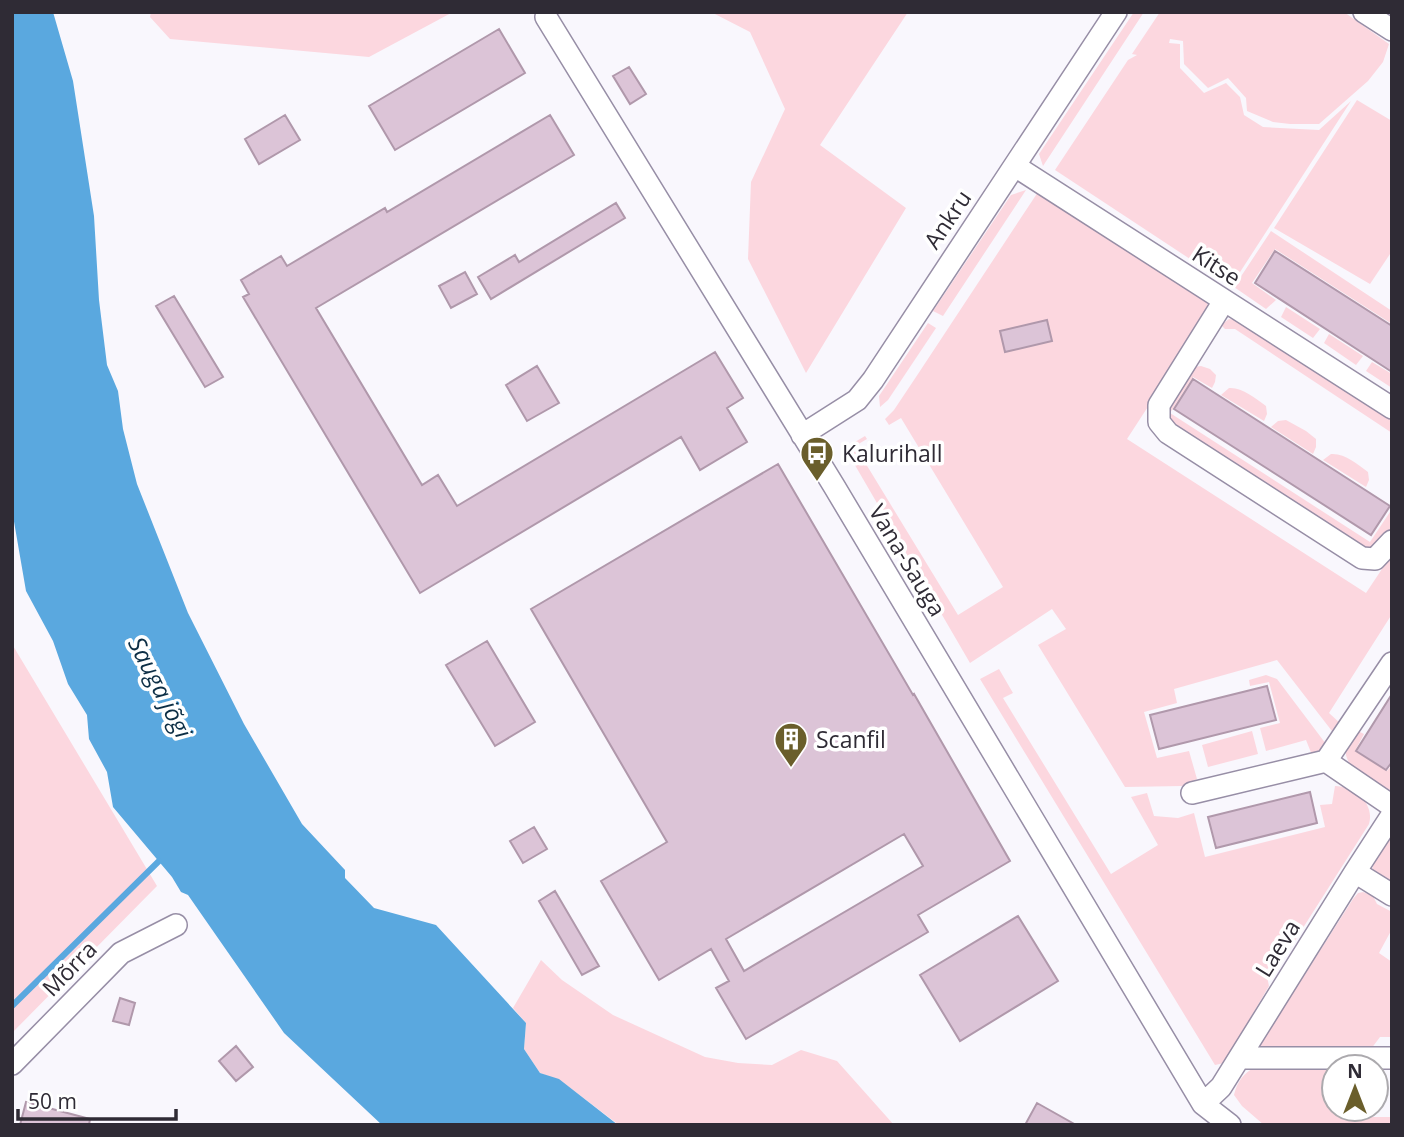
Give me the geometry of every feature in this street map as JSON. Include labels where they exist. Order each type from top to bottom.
[{"type":"street","name":"Ankru","points":[[802,435],[856,400],[873,380],[1116,12]]},
{"type":"street","points":[[1364,12],[1392,30]]},
{"type":"street","name":"Vana-Sauga","points":[[546,17],[802,435],[1203,1104],[1230,1125]]},
{"type":"street","name":"Kitse","points":[[1015,166],[1392,408]]},
{"type":"street","points":[[1224,301],[1159,405],[1158,422],[1168,433],[1362,558],[1375,559],[1392,541]]},
{"type":"street","points":[[1192,793],[1326,761],[1392,663]]},
{"type":"street","points":[[1326,761],[1392,806]]},
{"type":"street","name":"Laeva","points":[[1203,1104],[1221,1087],[1240,1058],[1392,815]]},
{"type":"street","points":[[1354,872],[1392,895]]},
{"type":"street","name":"Mõrra","points":[[12,1064],[121,953],[176,925]]},
{"type":"street","points":[[1240,1058],[1392,1058]]},
{"type":"shaded area","points":[[151,12],[453,12],[369,57],[170,39],[150,17]]},
{"type":"shaded area","points":[[711,12],[908,12],[820,145],[906,208],[806,373],[748,259],[751,182],[785,109],[750,32]]},
{"type":"shaded area","points":[[1134,12],[1144,12],[1043,166],[1039,154]]},
{"type":"shaded area","points":[[1160,12],[1344,12],[1389,44],[1383,62],[1368,81],[1319,124],[1290,124],[1273,122],[1247,111],[1246,98],[1228,78],[1208,88],[1184,64],[1183,41],[1170,39],[1169,43],[1180,44],[1180,68],[1204,93],[1226,83],[1240,97],[1244,115],[1263,127],[1319,130],[1351,101],[1231,286],[1055,170],[1128,60],[1137,55],[1132,54]]},
{"type":"shaded area","points":[[1357,100],[1392,121],[1392,251],[1370,284],[1274,228]]},
{"type":"shaded area","points":[[1026,190],[943,316],[933,311],[1011,195]]},
{"type":"shaded area","points":[[1038,192],[1202,296],[1207,302],[1209,309],[1203,322],[1127,439],[1366,593],[1392,554],[1392,614],[1329,713],[1341,724],[1335,735],[1277,660],[1174,689],[1177,703],[1144,712],[1157,758],[1189,751],[1197,779],[1182,786],[1125,787],[1038,645],[1066,629],[1052,609],[970,663],[845,448],[865,436],[867,439],[855,446],[958,615],[1003,587],[901,418],[889,425],[885,419],[894,410]]},
{"type":"shaded area","points":[[1271,231],[1392,311],[1392,324],[1275,249],[1252,283],[1276,300],[1266,309],[1234,287]]},
{"type":"shaded area","points":[[1286,307],[1320,329],[1313,338],[1281,317]]},
{"type":"shaded area","points":[[1229,319],[1238,320],[1392,420],[1392,433],[1235,329],[1225,329],[1221,325]]},
{"type":"shaded area","points":[[928,323],[936,328],[888,400],[880,407],[879,396]]},
{"type":"shaded area","points":[[1329,334],[1363,356],[1356,365],[1324,343]]},
{"type":"shaded area","points":[[1372,362],[1392,374],[1392,388],[1366,371]]},
{"type":"shaded area","points":[[1201,366],[1216,375],[1212,388],[1193,377],[1170,413],[1370,542],[1392,509],[1390,529],[1385,539],[1368,551],[1166,423],[1164,409],[1194,367]]},
{"type":"shaded area","points":[[1229,388],[1244,391],[1266,406],[1264,421],[1221,395]]},
{"type":"shaded area","points":[[1286,420],[1316,439],[1313,454],[1271,427],[1278,421]]},
{"type":"shaded area","points":[[1331,454],[1346,457],[1368,472],[1366,487],[1323,460]]},
{"type":"shaded area","points":[[12,644],[157,886],[12,1033]]},
{"type":"shaded area","points":[[999,669],[1013,693],[1003,698],[1111,874],[1158,845],[1131,797],[1147,793],[1154,816],[1178,818],[1194,813],[1205,857],[1325,827],[1320,805],[1332,804],[1335,786],[1350,789],[1366,803],[1369,824],[1294,942],[1280,943],[1266,972],[1269,986],[1224,1063],[1215,1065],[980,679]]},
{"type":"shaded area","points":[[1266,675],[1277,679],[1326,744],[1322,751],[1312,755],[1306,740],[1266,751],[1260,728],[1280,723],[1269,682],[1250,686],[1249,680]]},
{"type":"shaded area","points":[[1252,731],[1258,754],[1208,767],[1202,745]]},
{"type":"shaded area","points":[[1358,731],[1364,734],[1355,751],[1387,771],[1392,765],[1392,788],[1389,790],[1366,780],[1349,763],[1345,747]]},
{"type":"shaded area","points":[[1392,834],[1392,886],[1379,879],[1372,870]]},
{"type":"shaded area","points":[[1358,893],[1373,896],[1377,904],[1392,912],[1392,929],[1379,953],[1392,962],[1392,1037],[1380,1037],[1368,1053],[1261,1053],[1259,1046]]},
{"type":"shaded area","points":[[541,960],[562,980],[613,1015],[705,1057],[772,1065],[801,1050],[837,1061],[894,1125],[619,1125],[561,1081],[540,1073],[524,1049],[526,1023],[513,1008]]},
{"type":"shaded area","points":[[1256,1067],[1320,1067],[1320,1123],[1390,1123],[1392,1117],[1392,1125],[1264,1125],[1242,1106],[1234,1095],[1237,1086],[1248,1072]]},
{"type":"water","name":"Sauga jõgi","points":[[12,12],[53,12],[73,81],[94,216],[99,300],[107,365],[118,391],[123,429],[137,484],[188,613],[244,724],[302,824],[345,870],[345,878],[374,908],[436,925],[526,1023],[524,1049],[540,1073],[559,1079],[618,1125],[382,1125],[284,1033],[188,895],[181,892],[172,877],[113,807],[107,772],[89,739],[87,715],[68,684],[53,641],[26,591],[12,510]]},
{"type":"building","points":[[499,29],[525,73],[395,150],[369,106]]},
{"type":"building","points":[[629,67],[646,94],[630,104],[613,76]]},
{"type":"building","points":[[285,115],[300,140],[259,164],[245,139]]},
{"type":"building","points":[[550,115],[574,155],[316,308],[422,485],[438,475],[457,506],[715,352],[743,398],[727,408],[747,442],[700,470],[681,437],[420,593],[243,297],[249,294],[241,280],[281,256],[287,266],[385,208],[387,212]]},
{"type":"building","points":[[616,203],[625,218],[491,299],[478,277],[515,255],[519,262]]},
{"type":"building","points":[[1275,251],[1392,326],[1392,372],[1255,283]]},
{"type":"building","points":[[465,272],[477,294],[451,308],[439,286]]},
{"type":"building","points":[[174,296],[223,377],[205,387],[156,306]]},
{"type":"building","points":[[1047,320],[1052,341],[1005,352],[1000,331]]},
{"type":"building","points":[[537,366],[559,403],[527,421],[506,385]]},
{"type":"building","points":[[1193,379],[1390,506],[1371,535],[1174,409]]},
{"type":"building","name":"Scanfil","points":[[778,464],[1010,861],[918,915],[928,932],[746,1039],[716,988],[729,981],[711,949],[659,980],[601,881],[667,842],[531,609]],"holes":[[[904,834],[923,866],[744,971],[726,939]]]},
{"type":"building","points":[[487,641],[535,722],[495,746],[446,665]]},
{"type":"building","points":[[1267,686],[1276,720],[1159,749],[1150,715]]},
{"type":"building","points":[[1392,694],[1392,762],[1386,770],[1356,751]]},
{"type":"building","points":[[1310,792],[1317,823],[1216,848],[1208,817]]},
{"type":"building","points":[[534,827],[547,849],[523,863],[510,841]]},
{"type":"building","points":[[555,891],[599,966],[582,975],[539,901]]},
{"type":"building","points":[[1018,916],[1058,981],[960,1041],[920,975]]},
{"type":"building","points":[[120,998],[135,1003],[129,1025],[113,1021]]},
{"type":"building","points":[[236,1046],[253,1067],[236,1081],[219,1061]]},
{"type":"building","points":[[26,1102],[90,1119],[89,1125],[20,1125]]},
{"type":"building","points":[[1037,1103],[1076,1125],[1025,1125]]},
{"type":"waterway","points":[[12,1006],[159,861]]},
{"type":"place","name":"Kalurihall","points":[[817,483]]},
{"type":"place","name":"Scanfil","points":[[791,769]]}]
